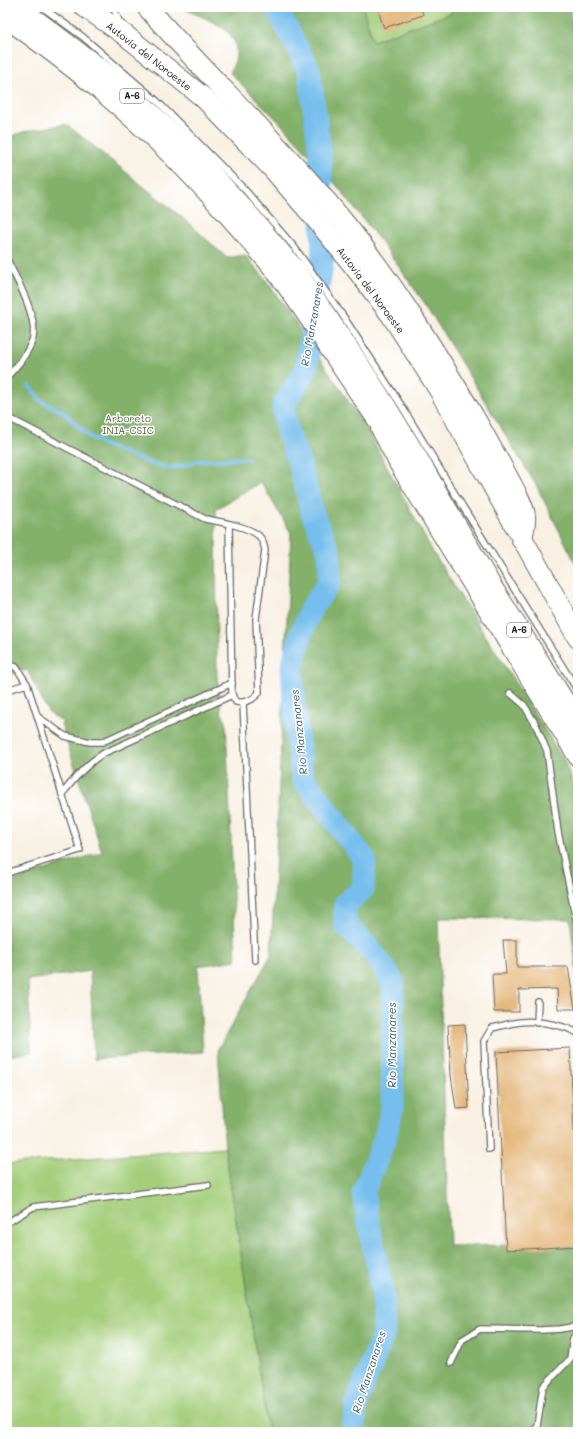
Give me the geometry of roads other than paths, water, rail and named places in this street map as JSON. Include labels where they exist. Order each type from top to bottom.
[{"type":"highway","name":"A-6","points":[[18,7],[116,82],[194,156],[234,199],[278,274],[319,331],[388,410],[407,459],[423,486],[463,536],[490,584],[578,723]]},
{"type":"highway","name":"Autovía del Noroeste","points":[[84,7],[125,35],[204,98],[273,169],[320,224],[445,384],[522,540],[544,575],[578,638]]},
{"type":"highway","points":[[147,7],[184,49],[288,156],[358,239],[404,303],[445,384]]},
{"type":"highway","name":"A-6","points":[[7,18],[42,43],[103,92],[128,113],[186,168],[234,199]]},
{"type":"highway","name":"A-6","points":[[7,25],[42,43],[83,56]]},
{"type":"highway","points":[[388,410],[398,463],[578,756]]},
{"type":"highway","points":[[544,575],[578,619]]},
{"type":"highway","points":[[556,721],[578,766]]},
{"type":"lane","points":[[42,7],[83,37],[157,101],[234,199],[295,248],[343,316],[388,410],[458,499],[578,691]]},
{"type":"lane","points":[[113,7],[125,35]]},
{"type":"lane","points":[[574,7],[578,27]]},
{"type":"lane","points":[[7,260],[23,291],[33,324],[33,341],[18,365],[7,376]]},
{"type":"lane","points":[[7,417],[205,519],[229,524],[259,536],[264,543],[265,550],[256,619],[259,693],[252,700],[243,703],[236,702],[232,695],[229,524]]},
{"type":"lane","points":[[7,666],[16,667],[27,684],[80,850],[7,873]]},
{"type":"lane","points":[[38,717],[65,736],[90,742],[102,742],[232,683]]},
{"type":"lane","points":[[7,690],[27,684]]},
{"type":"lane","points":[[510,693],[524,705],[536,725],[546,751],[558,832],[578,929]]},
{"type":"lane","points":[[62,794],[77,774],[91,761],[104,753],[232,695]]},
{"type":"lane","points":[[243,703],[255,960]]},
{"type":"lane","points":[[538,1002],[538,1023]]},
{"type":"lane","points":[[489,1149],[484,1041],[492,1028],[515,1022],[538,1023],[567,1028],[578,1034]]},
{"type":"lane","points":[[7,1223],[33,1206],[208,1185]]},
{"type":"lane","points":[[450,1363],[462,1340],[480,1329],[560,1330],[578,1326]]},
{"type":"lane","points":[[529,1432],[537,1426],[544,1387],[570,1359],[573,1338],[578,1333]]},
{"type":"waterway","name":"Río Manzanares","points":[[276,7],[309,70],[320,151],[323,258],[306,369],[283,406],[287,431],[299,462],[313,515],[329,551],[330,581],[310,611],[300,637],[292,667],[296,725],[302,777],[365,860],[363,889],[345,904],[345,925],[371,951],[393,982],[392,1109],[385,1138],[363,1193],[383,1294],[384,1333],[357,1402],[352,1432]]},
{"type":"waterway","points":[[7,363],[10,366]]},
{"type":"waterway","points":[[29,386],[41,401],[63,412],[90,437],[104,445],[150,463],[169,468],[186,465],[197,461],[249,458]]},
{"type":"waterway","name":"Río Manzanares","points":[[288,456],[298,458]]},
{"type":"park label","name":"Arboreto INIA-CSIC","points":[[128,424]]}]
